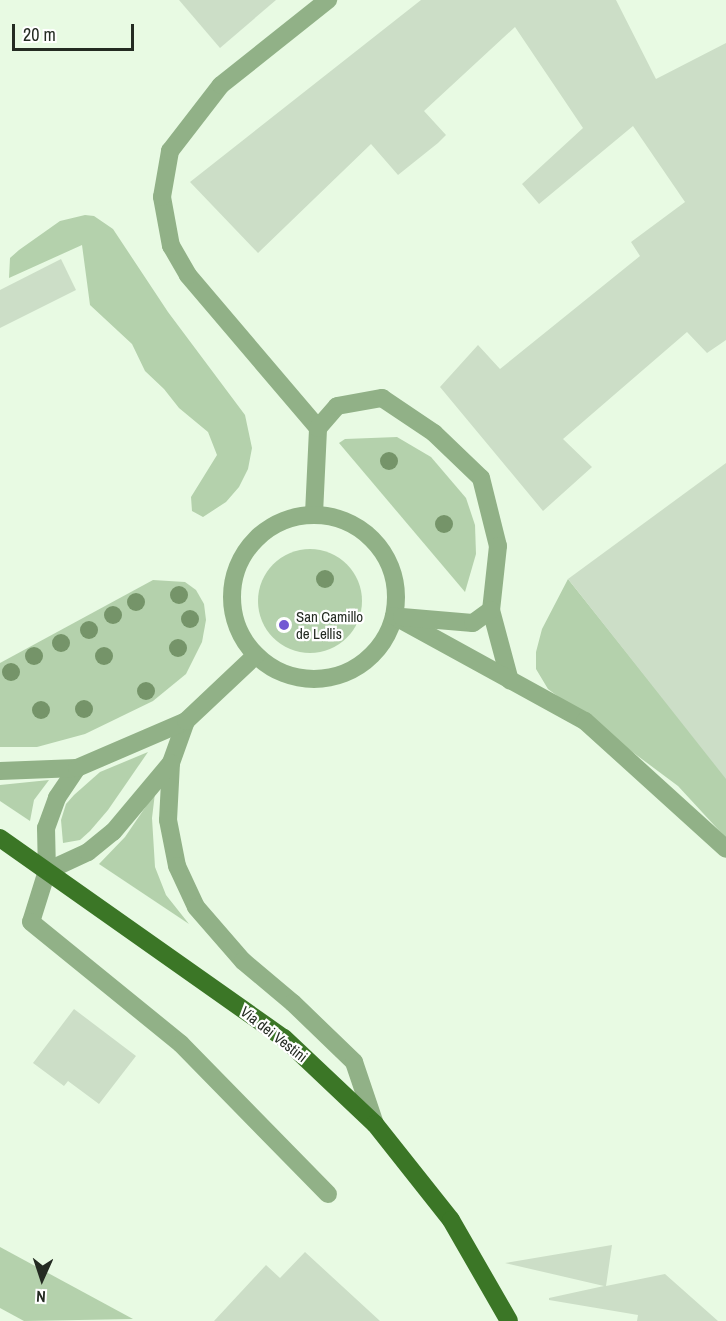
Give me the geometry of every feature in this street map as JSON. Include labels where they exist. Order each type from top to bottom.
[{"type":"main road","name":"Via dei Vestini","points":[[0,838],[284,1038],[375,1124],[451,1220],[508,1321]]},
{"type":"main road","points":[[492,1292],[492,1321]]},
{"type":"lane","points":[[318,428],[188,275],[171,246],[162,197],[170,151],[221,85],[328,0]]},
{"type":"lane","points":[[314,514],[318,428],[337,406],[382,398],[434,432],[482,478],[498,546],[491,610],[510,681]]},
{"type":"lane","points":[[314,514],[339,518],[361,529],[379,546],[392,567],[397,592],[394,616],[387,636],[374,653],[357,667],[337,676],[315,679],[294,676],[274,668],[256,655],[240,632],[232,605],[234,576],[245,552],[263,532],[288,519],[314,514]]},
{"type":"lane","points":[[394,616],[473,623],[491,610]]},
{"type":"lane","points":[[394,616],[585,721],[726,849]]},
{"type":"lane","points":[[0,771],[77,768],[186,721],[256,655]]},
{"type":"lane","points":[[186,721],[171,763],[168,820],[177,866],[195,907],[243,961],[293,1003],[354,1062],[375,1124]]},
{"type":"lane","points":[[47,871],[88,852],[113,832],[171,763]]},
{"type":"lane","points":[[77,768],[57,798],[46,828],[47,871],[31,922],[181,1044],[327,1194]]},
{"type":"green space","points":[[85,215],[94,216],[113,229],[168,312],[245,415],[252,448],[248,469],[239,487],[226,502],[203,517],[192,511],[191,497],[217,455],[208,432],[179,408],[164,389],[145,371],[132,344],[90,305],[82,245],[9,278],[10,258],[19,250],[60,221]]},
{"type":"green space","points":[[397,437],[431,457],[466,498],[475,525],[476,554],[465,592],[339,443],[345,439]]},
{"type":"green space","points":[[310,549],[330,553],[347,564],[358,581],[362,601],[358,621],[347,638],[330,649],[310,653],[290,649],[273,638],[262,621],[258,601],[262,581],[273,564],[290,553]]},
{"type":"green space","points":[[568,579],[726,777],[726,838],[678,786],[548,689],[536,669],[536,652],[542,629]]},
{"type":"green space","points":[[153,580],[185,582],[196,590],[204,604],[206,620],[202,642],[186,674],[153,701],[85,734],[37,747],[0,747],[0,663]]},
{"type":"green space","points":[[148,752],[108,810],[90,831],[80,840],[63,843],[61,820],[66,804],[74,795],[100,772]]},
{"type":"green space","points":[[49,780],[34,800],[30,821],[0,801],[0,785]]},
{"type":"green space","points":[[155,793],[152,818],[155,867],[166,895],[189,924],[99,864],[125,837]]},
{"type":"green space","points":[[0,1247],[133,1319],[24,1321],[0,1308]]},
{"type":"building","points":[[179,0],[276,0],[220,48]]},
{"type":"building","points":[[421,0],[616,0],[656,79],[726,43],[726,340],[707,353],[687,332],[563,439],[592,467],[543,511],[440,387],[478,345],[500,369],[640,256],[631,242],[685,202],[633,126],[539,204],[522,184],[583,128],[515,27],[424,111],[446,135],[438,143],[398,175],[371,144],[258,253],[190,182]]},
{"type":"building","points":[[61,259],[76,290],[0,328],[0,290]]},
{"type":"building","points":[[726,463],[726,779],[568,579]]},
{"type":"building","points":[[74,1009],[136,1056],[99,1104],[68,1081],[64,1086],[33,1063]]},
{"type":"building","points":[[612,1245],[606,1286],[665,1274],[718,1321],[637,1321],[638,1315],[549,1300],[549,1298],[604,1286],[505,1263]]},
{"type":"building","points":[[305,1252],[380,1321],[214,1321],[266,1265],[280,1278]]},
{"type":"place","name":"San Camillo de Lellis","points":[[284,625]]}]
